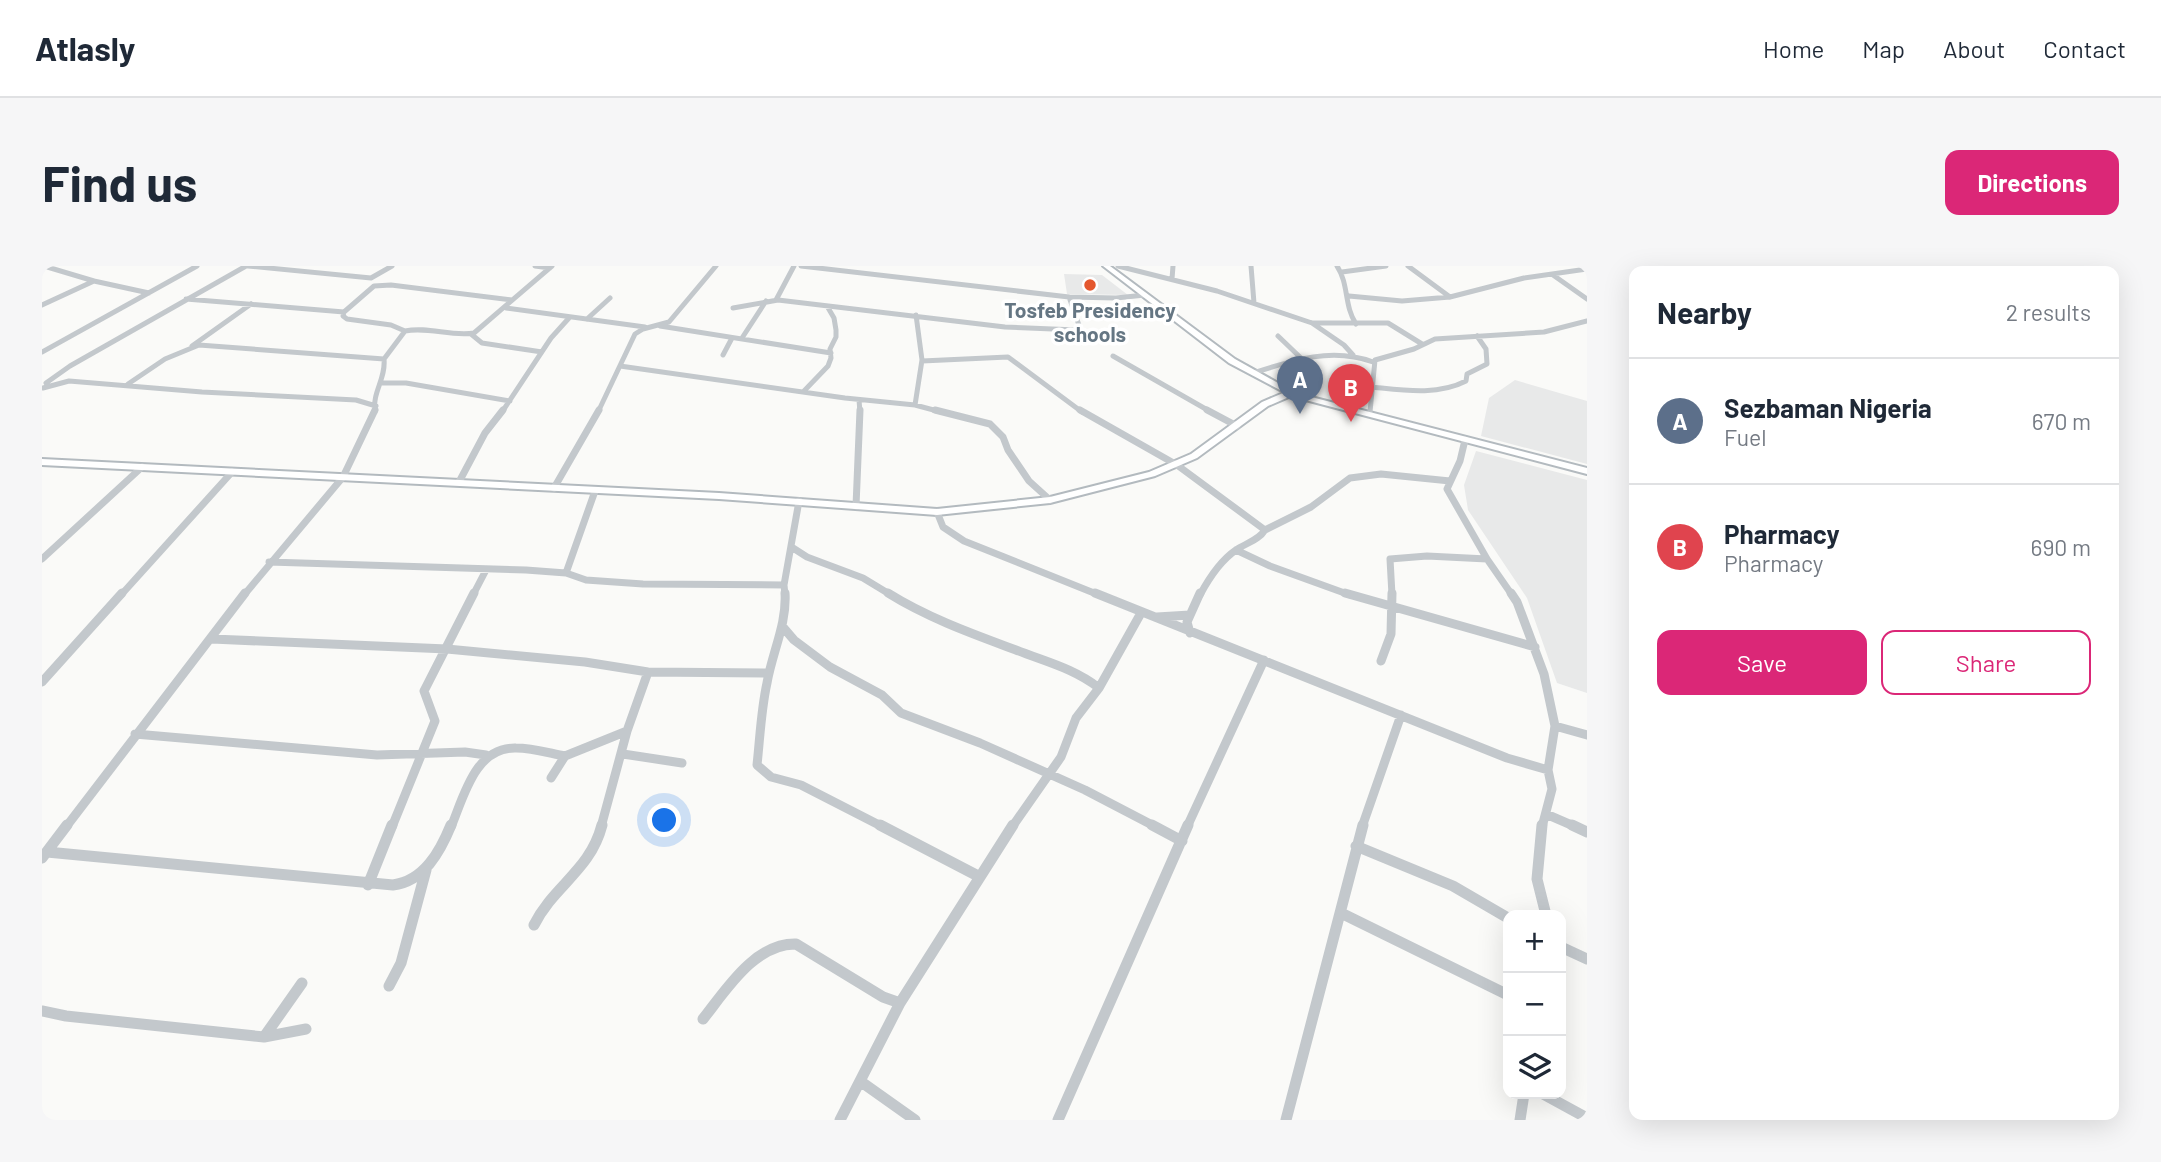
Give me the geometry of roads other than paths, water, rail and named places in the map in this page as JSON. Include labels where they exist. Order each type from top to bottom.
[{"type":"main road","points":[[1106,266],[1213,348],[1283,388],[1587,470]]},
{"type":"main road","points":[[1265,404],[1272,392],[1283,388]]},
{"type":"main road","points":[[42,462],[459,482],[799,501],[937,512],[1049,500],[1119,484],[1177,465],[1194,456],[1265,404],[1294,394],[1587,470]]},
{"type":"street","points":[[44,266],[93,281],[149,293]]},
{"type":"street","points":[[42,352],[197,266]]},
{"type":"street","points":[[42,388],[70,366],[247,266],[371,278],[392,266]]},
{"type":"street","points":[[535,266],[551,267]]},
{"type":"street","points":[[660,326],[669,322],[716,266]]},
{"type":"street","points":[[776,300],[794,266]]},
{"type":"street","points":[[801,266],[1069,297],[1116,298],[1145,295]]},
{"type":"street","points":[[1118,266],[1254,303],[1311,323],[1388,323],[1422,344]]},
{"type":"street","points":[[1172,279],[1173,266]]},
{"type":"street","points":[[1251,266],[1254,303]]},
{"type":"street","points":[[1338,266],[1349,296],[1348,314],[1356,324]]},
{"type":"street","points":[[1342,272],[1386,266]]},
{"type":"street","points":[[1408,266],[1450,297]]},
{"type":"street","points":[[471,334],[505,309],[551,267]]},
{"type":"street","points":[[1349,296],[1402,301],[1450,297],[1524,278],[1587,269]]},
{"type":"street","points":[[1553,275],[1587,299]]},
{"type":"street","points":[[371,278],[374,286]]},
{"type":"street","points":[[42,305],[93,281]]},
{"type":"street","points":[[186,299],[344,312],[374,286],[425,289],[512,303],[569,318],[645,327],[660,326],[831,353]]},
{"type":"street","points":[[733,308],[776,300],[916,314],[1005,327],[1077,330],[1080,328],[1069,297]]},
{"type":"street","points":[[587,319],[610,299]]},
{"type":"street","points":[[742,338],[766,301]]},
{"type":"street","points":[[127,384],[165,359],[191,347],[251,304]]},
{"type":"street","points":[[804,391],[828,366],[836,330],[827,306]]},
{"type":"street","points":[[344,312],[343,316],[347,319],[405,331],[415,329],[471,334],[482,343],[542,352]]},
{"type":"street","points":[[915,405],[922,361],[916,314]]},
{"type":"street","points":[[459,482],[485,433],[569,318]]},
{"type":"street","points":[[1253,373],[1302,359],[1353,355],[1373,362],[1435,339],[1544,332],[1587,321]]},
{"type":"street","points":[[1311,323],[1325,335],[1346,345],[1353,355]]},
{"type":"street","points":[[554,488],[591,426],[635,334],[645,327]]},
{"type":"street","points":[[384,359],[405,331]]},
{"type":"street","points":[[1371,387],[1437,390],[1459,386],[1466,381],[1467,374],[1487,364],[1486,349],[1477,336]]},
{"type":"street","points":[[1278,337],[1302,359]]},
{"type":"street","points":[[723,355],[732,338]]},
{"type":"street","points":[[191,347],[214,345],[384,359]]},
{"type":"street","points":[[1113,356],[1237,426]]},
{"type":"street","points":[[922,361],[1008,357],[1084,413],[1177,465],[1265,530]]},
{"type":"street","points":[[45,855],[135,734],[270,562],[343,477],[376,406],[373,397],[387,365],[384,359]]},
{"type":"street","points":[[1370,412],[1373,362]]},
{"type":"street","points":[[620,366],[859,400],[915,405],[990,424],[1003,437],[1008,450],[1030,481],[1049,500]]},
{"type":"street","points":[[42,388],[62,381],[127,384],[202,392],[356,400],[376,406]]},
{"type":"street","points":[[380,383],[406,383],[510,401]]},
{"type":"street","points":[[856,506],[856,475],[861,454],[859,400]]},
{"type":"street","points":[[1465,440],[1460,461],[1447,489],[1487,559],[1517,602],[1544,674],[1555,726],[1548,771],[1552,789],[1542,827],[1537,879],[1545,910]]},
{"type":"street","points":[[42,559],[142,467]]},
{"type":"street","points":[[42,682],[232,472]]},
{"type":"street","points":[[1190,633],[1187,622],[1190,615],[1201,592],[1220,564],[1236,550],[1262,535],[1265,530],[1311,507],[1350,478],[1381,474],[1450,481]]},
{"type":"street","points":[[566,573],[596,491]]},
{"type":"street","points":[[799,501],[793,548],[784,585],[786,614],[769,673],[757,765],[761,772],[801,785],[980,877]]},
{"type":"street","points":[[937,512],[943,527],[964,541],[1507,758],[1548,771]]},
{"type":"street","points":[[793,548],[807,557],[863,578],[912,608],[1018,651],[1065,666],[1099,688]]},
{"type":"street","points":[[1236,550],[1328,588],[1535,648]]},
{"type":"street","points":[[1381,662],[1390,643],[1393,608],[1390,559],[1427,556],[1487,559]]},
{"type":"street","points":[[270,562],[566,573],[586,580],[643,584],[784,585]]},
{"type":"street","points":[[368,885],[435,717],[424,691],[486,570]]},
{"type":"street","points":[[1146,615],[1190,615]]},
{"type":"street","points":[[840,1120],[901,1003],[1027,804],[1050,775],[1066,746],[1076,718],[1099,688],[1146,615]]},
{"type":"street","points":[[782,626],[794,640],[830,667],[882,695],[901,713],[1050,775],[1126,810],[1182,841]]},
{"type":"street","points":[[212,639],[447,649],[585,662],[648,672],[769,673]]},
{"type":"street","points":[[1058,1120],[1236,717],[1264,660]]},
{"type":"street","points":[[534,925],[544,905],[579,871],[597,844],[627,731],[648,672]]},
{"type":"street","points":[[1286,1120],[1356,846],[1401,715]]},
{"type":"street","points":[[1555,726],[1587,735]]},
{"type":"street","points":[[551,778],[565,756],[627,731]]},
{"type":"street","points":[[135,734],[377,755],[465,752],[486,755],[499,750],[535,748],[565,756]]},
{"type":"street","points":[[623,754],[682,763]]},
{"type":"street","points":[[45,855],[354,881],[368,885],[389,886],[406,883],[426,870],[439,853],[459,803],[486,755]]},
{"type":"street","points":[[1546,814],[1587,832]]},
{"type":"street","points":[[1356,846],[1453,886],[1503,915]]},
{"type":"street","points":[[389,986],[401,963],[426,870]]},
{"type":"street","points":[[1340,913],[1503,993]]},
{"type":"street","points":[[703,1019],[733,982],[767,952],[780,945],[796,944],[883,997],[901,1003]]},
{"type":"street","points":[[1566,949],[1587,959]]},
{"type":"street","points":[[264,1037],[302,983]]},
{"type":"street","points":[[42,1011],[66,1016],[264,1037],[306,1029]]},
{"type":"street","points":[[860,1081],[915,1120]]},
{"type":"street","points":[[1520,1120],[1523,1099]]},
{"type":"street","points":[[1552,1099],[1587,1118]]},
{"type":"place","name":"Tosfeb Presidency schools","points":[[1090,285]]},
{"type":"place","name":"Sezbaman Nigeria","points":[[1300,414]]},
{"type":"place","name":"Pharmacy","points":[[1351,422]]}]
